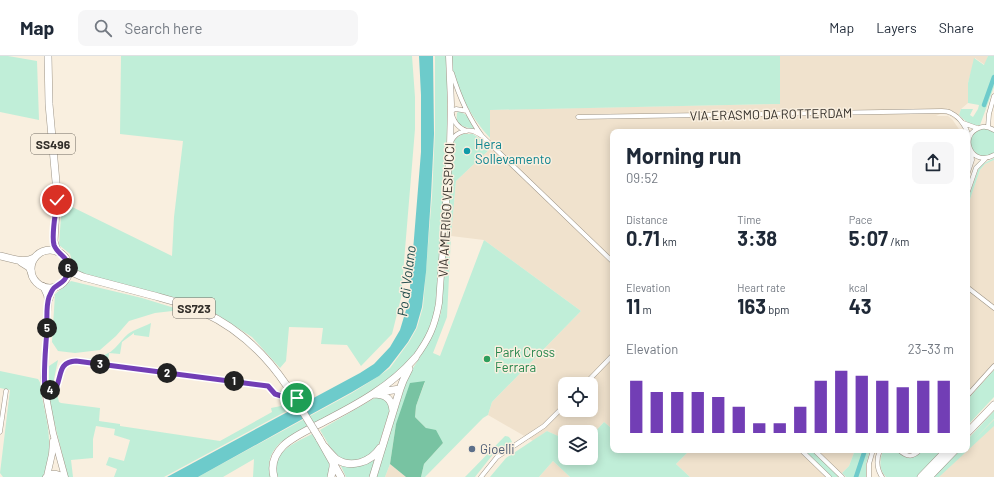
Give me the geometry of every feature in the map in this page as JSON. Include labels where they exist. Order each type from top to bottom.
[{"type":"main road","name":"SS496","points":[[48,56],[49,104],[57,187],[54,245],[58,252]]},
{"type":"main road","name":"VIA AMERIGO VESPUCCI","points":[[415,358],[423,348],[432,331],[440,303],[450,145],[451,111],[449,56]]},
{"type":"main road","name":"SS496","points":[[45,250],[51,244],[54,232]]},
{"type":"main road","points":[[0,256],[27,261],[45,250],[58,252]]},
{"type":"main road","name":"SS723","points":[[58,252],[64,257],[74,273],[83,277],[184,304],[213,317],[233,329],[253,345],[269,362],[287,386],[325,447],[341,477]]},
{"type":"main road","points":[[34,258],[31,265],[34,280],[43,286],[56,286]]},
{"type":"main road","points":[[17,260],[26,265],[31,271]]},
{"type":"main road","points":[[65,280],[68,273],[68,264]]},
{"type":"main road","name":"SS723","points":[[56,286],[72,276],[83,277]]},
{"type":"main road","points":[[43,286],[48,295],[44,378],[45,391],[53,433],[64,477]]},
{"type":"main road","points":[[48,302],[56,286]]},
{"type":"main road","points":[[373,477],[400,389],[415,358]]},
{"type":"main road","points":[[274,477],[273,464],[279,451],[284,445],[373,394],[406,369],[415,358]]},
{"type":"main road","points":[[373,394],[400,389]]},
{"type":"main road","points":[[373,394],[387,397],[392,404],[393,411]]},
{"type":"main road","points":[[970,430],[994,405]]},
{"type":"main road","points":[[53,433],[52,454],[46,476],[55,474],[64,477]]},
{"type":"main road","points":[[325,447],[336,459],[340,461],[351,464],[357,463],[373,456],[381,447],[385,437]]},
{"type":"main road","points":[[921,477],[944,453]]},
{"type":"main road","points":[[929,477],[952,453]]},
{"type":"main road","points":[[331,477],[333,461]]},
{"type":"street","points":[[449,66],[456,88],[467,111],[482,136],[610,259]]},
{"type":"street","points":[[988,127],[988,118],[994,96]]},
{"type":"street","points":[[467,111],[456,109],[451,111],[456,124],[459,127],[482,136]]},
{"type":"street","name":"VIA ERASMO DA ROTTERDAM","points":[[578,117],[942,110],[952,113],[967,125],[977,128]]},
{"type":"street","points":[[961,121],[966,129]]},
{"type":"street","points":[[970,137],[972,132],[977,128],[988,127],[994,130]]},
{"type":"street","points":[[450,145],[454,136],[467,130]]},
{"type":"street","points":[[971,150],[976,156],[985,158],[989,158],[994,155]]},
{"type":"street","points":[[970,166],[972,160],[971,150]]},
{"type":"street","points":[[970,185],[975,171],[985,158]]},
{"type":"street","points":[[970,289],[994,308]]},
{"type":"street","points":[[592,377],[610,358]]},
{"type":"street","points":[[45,391],[56,388],[64,365],[68,362],[76,361],[268,386],[275,394],[288,398],[297,398],[301,396],[303,392],[302,388],[294,385],[279,395]]},
{"type":"street","points":[[970,393],[994,366]]},
{"type":"street","points":[[0,432],[6,391]]},
{"type":"street","points":[[481,477],[497,457],[544,426],[558,412]]},
{"type":"street","points":[[805,453],[829,477]]},
{"type":"street","points":[[817,453],[842,477]]},
{"type":"street","points":[[869,477],[869,464],[872,453]]},
{"type":"street","points":[[879,453],[877,464],[879,473],[882,477]]},
{"type":"street","points":[[903,453],[912,456],[917,453]]},
{"type":"shaded area","points":[[780,56],[988,56],[985,65],[975,58],[968,83],[968,103],[961,109],[956,120],[948,115],[944,114],[936,116],[948,116],[959,129],[610,129],[610,427],[604,422],[598,428],[598,425],[558,425],[558,436],[547,431],[533,441],[488,415],[492,402],[581,311],[484,240],[451,236],[456,181],[489,150],[489,110],[780,104]]},
{"type":"shaded area","points":[[994,160],[994,370],[970,397],[970,199],[980,170],[985,164]]},
{"type":"shaded area","points":[[994,419],[994,477],[939,477],[961,453],[970,453],[970,444]]},
{"type":"shaded area","points":[[687,453],[854,453],[849,466],[842,473],[842,477],[690,477],[676,464]]},
{"type":"shaded area","points":[[553,461],[570,477],[539,477]]},
{"type":"shaded area","points":[[390,464],[406,477],[385,477]]},
{"type":"green space","points":[[0,56],[37,61],[39,120],[0,112]]},
{"type":"green space","points":[[121,56],[412,56],[415,97],[415,129],[401,298],[392,334],[361,366],[347,345],[321,344],[323,328],[289,327],[286,361],[280,368],[252,337],[208,309],[75,271],[70,254],[59,245],[62,202],[172,256],[174,217],[183,141],[120,134]]},
{"type":"green space","points":[[435,56],[446,56],[447,115],[444,204],[437,293],[434,315],[426,336],[403,368],[375,391],[281,442],[274,450],[270,458],[270,477],[253,477],[254,459],[223,477],[198,477],[352,393],[379,376],[390,368],[409,342],[417,328],[423,307],[432,196],[435,130]]},
{"type":"green space","points":[[451,56],[780,56],[780,104],[490,110],[490,138],[469,110],[464,100],[455,78]]},
{"type":"green space","points":[[988,56],[994,56],[994,87],[980,125],[974,125],[966,122],[959,115],[961,109],[973,109],[970,115],[973,117],[978,109],[979,105],[968,103],[968,83],[974,58],[984,65]]},
{"type":"green space","points":[[458,112],[461,112],[466,116],[475,130],[464,127],[457,121]]},
{"type":"green space","points":[[982,129],[988,129],[994,132],[994,153],[987,156],[981,156],[976,153],[972,148],[971,143],[975,133]]},
{"type":"green space","name":"Park Cross Ferrara","points":[[463,134],[473,134],[479,138],[489,150],[456,181],[451,236],[447,317],[433,353],[440,356],[484,240],[581,311],[492,402],[488,415],[483,418],[425,477],[421,477],[424,464],[443,443],[415,417],[416,406],[425,382],[396,424],[390,464],[385,477],[376,477],[408,376],[425,349],[441,313],[452,146],[455,139]]},
{"type":"green space","points":[[994,158],[994,160],[985,164],[980,170],[970,199],[970,193],[978,170],[983,164]]},
{"type":"green space","points":[[71,281],[142,298],[181,310],[155,313],[129,321],[116,336],[100,350],[75,353],[58,351],[52,342],[55,294]]},
{"type":"green space","points":[[151,323],[149,337],[134,335],[134,333],[122,342],[120,354],[109,353],[108,362],[74,359],[91,358],[111,352],[128,334]]},
{"type":"green space","points":[[58,360],[52,387],[49,387],[49,366]]},
{"type":"green space","points":[[994,370],[994,397],[970,423],[970,397]]},
{"type":"green space","points":[[0,371],[38,379],[40,383],[49,437],[48,456],[43,477],[3,477],[0,473],[10,390],[0,388]]},
{"type":"green space","points":[[425,381],[416,406],[415,417],[426,428],[436,430],[443,443],[424,464],[421,477],[406,477],[390,464],[396,424],[410,383]]},
{"type":"green space","points":[[55,392],[59,402],[61,403],[100,408],[99,421],[120,424],[120,426],[220,441],[272,412],[271,408],[281,406],[280,399],[282,398],[289,400],[294,407],[164,477],[114,477],[117,469],[106,465],[109,457],[124,461],[130,440],[114,435],[115,429],[96,426],[93,439],[93,458],[71,460],[73,477],[68,477],[49,397],[51,393]]},
{"type":"green space","points":[[378,397],[387,399],[390,409],[376,450],[369,457],[353,461],[340,458],[330,447],[320,430]]},
{"type":"green space","points":[[994,411],[994,419],[974,440],[994,420],[994,426],[970,448],[970,437]]},
{"type":"green space","points":[[604,422],[610,427],[610,453],[687,453],[676,464],[690,477],[570,477],[553,461],[539,477],[490,477],[506,458],[547,431],[558,436],[558,465],[598,465],[598,428]]},
{"type":"green space","points":[[312,434],[329,461],[330,466],[328,477],[277,477],[277,461],[281,455],[292,445]]},
{"type":"green space","points":[[505,436],[508,436],[512,442],[494,453],[475,477],[465,477]]},
{"type":"green space","points":[[806,453],[816,453],[839,475],[837,477],[831,477]]},
{"type":"green space","points":[[854,453],[869,453],[866,464],[866,477],[846,477],[842,473],[849,466]]},
{"type":"green space","points":[[882,453],[901,453],[911,458],[918,453],[941,453],[918,477],[886,477],[881,468]]},
{"type":"green space","points":[[954,453],[965,453],[939,477],[932,477]]},
{"type":"green space","points":[[376,457],[370,477],[346,477],[340,464]]},
{"type":"water","name":"Po di Volano","points":[[419,56],[433,56],[434,134],[426,272],[422,307],[416,328],[408,342],[389,367],[379,376],[352,392],[198,477],[167,477],[360,373],[374,364],[390,347],[400,330],[409,300],[421,152]]},
{"type":"waterway","points":[[984,105],[994,77]]},
{"type":"waterway","points":[[856,477],[864,453]]},
{"type":"place","name":"Hera Sollevamento","points":[[467,151]]},
{"type":"place","name":"Park Cross Ferrara","points":[[487,359]]},
{"type":"place","name":"Gioelli","points":[[472,449]]},
{"type":"route","points":[[57,200],[54,245],[58,252],[63,255],[66,260],[68,271],[65,280],[53,289],[48,302],[44,378],[45,391],[56,388],[64,365],[68,362],[76,361],[268,386],[275,394],[288,398],[297,398]]}]
